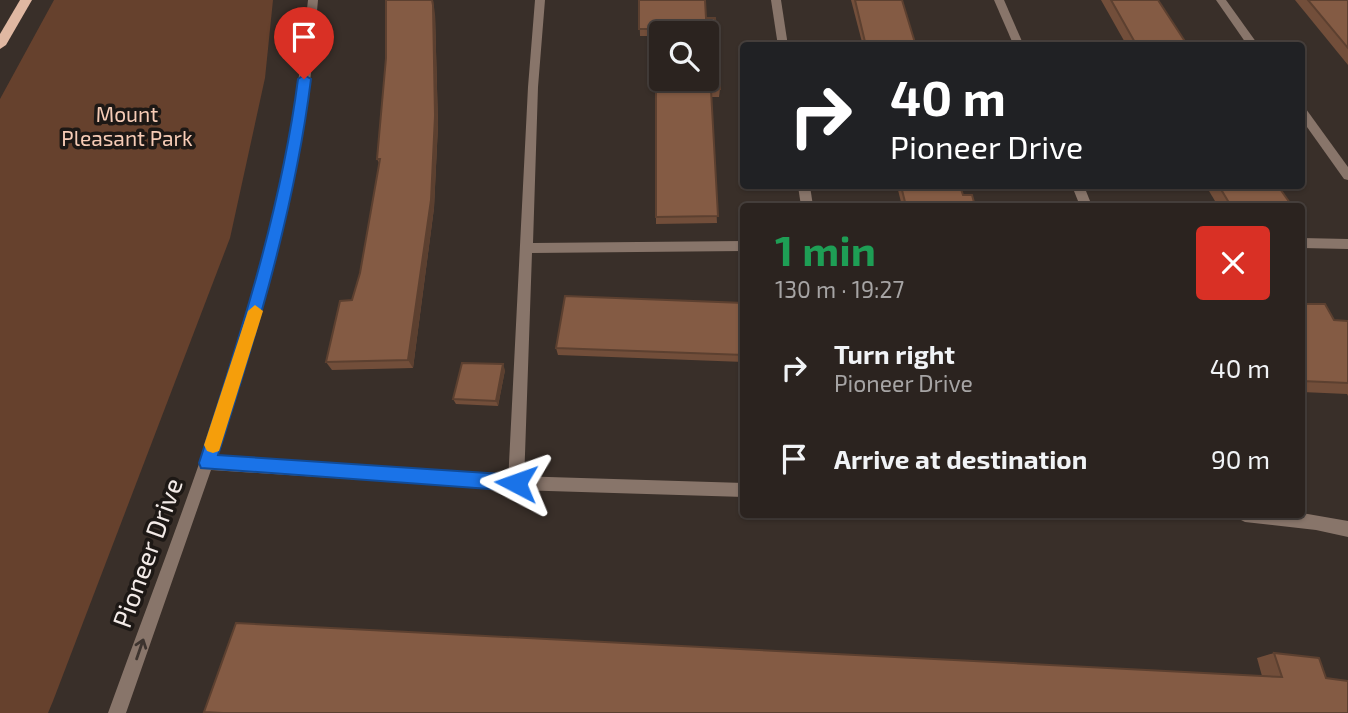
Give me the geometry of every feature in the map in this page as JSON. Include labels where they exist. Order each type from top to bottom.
[{"type":"main road","points":[[0,45],[26,0]]},
{"type":"street","name":"Pioneer Drive","points":[[117,713],[207,463],[253,320],[298,128],[313,0]]},
{"type":"street","points":[[516,483],[533,87],[540,0]]},
{"type":"street","points":[[776,0],[782,42]]},
{"type":"street","points":[[999,0],[1017,42]]},
{"type":"street","points":[[1221,0],[1251,42]]},
{"type":"street","points":[[1305,117],[1348,176]]},
{"type":"street","points":[[1305,243],[1348,244]]},
{"type":"street","points":[[527,248],[740,246]]},
{"type":"street","points":[[207,463],[516,483],[740,490]]},
{"type":"street","points":[[1280,518],[1316,522],[1348,530]]},
{"type":"green space","name":"Mount Pleasant Park","points":[[54,0],[273,0],[265,78],[230,238],[53,701],[48,713],[0,713],[0,99]]},
{"type":"building","points":[[386,0],[432,0],[433,5],[435,116],[431,200],[408,360],[326,362],[340,301],[352,300],[360,273],[380,159],[377,159],[386,58]]},
{"type":"building","points":[[639,0],[705,0],[706,18],[715,18],[715,21],[649,21],[649,29],[639,29]]},
{"type":"building","points":[[855,0],[902,0],[915,42],[865,42]]},
{"type":"building","points":[[1111,0],[1158,0],[1185,42],[1135,42]]},
{"type":"building","points":[[1308,0],[1348,0],[1348,48]]},
{"type":"building","points":[[656,91],[711,91],[718,216],[656,217]]},
{"type":"building","points":[[902,189],[961,189],[963,195],[972,195],[974,203],[905,203]]},
{"type":"building","points":[[1221,189],[1280,189],[1290,203],[1229,203]]},
{"type":"building","points":[[565,296],[740,303],[740,355],[556,348]]},
{"type":"building","points":[[1305,304],[1325,304],[1334,320],[1348,321],[1348,383],[1305,381]]},
{"type":"building","points":[[462,363],[503,364],[496,401],[453,399]]},
{"type":"building","points":[[236,623],[1282,677],[1274,653],[1319,658],[1326,678],[1348,681],[1348,713],[204,712]]},
{"type":"slow traffic","points":[[213,445],[255,311]]},
{"type":"route","points":[[304,79],[298,128],[271,250],[253,320],[207,463],[516,483]]}]
